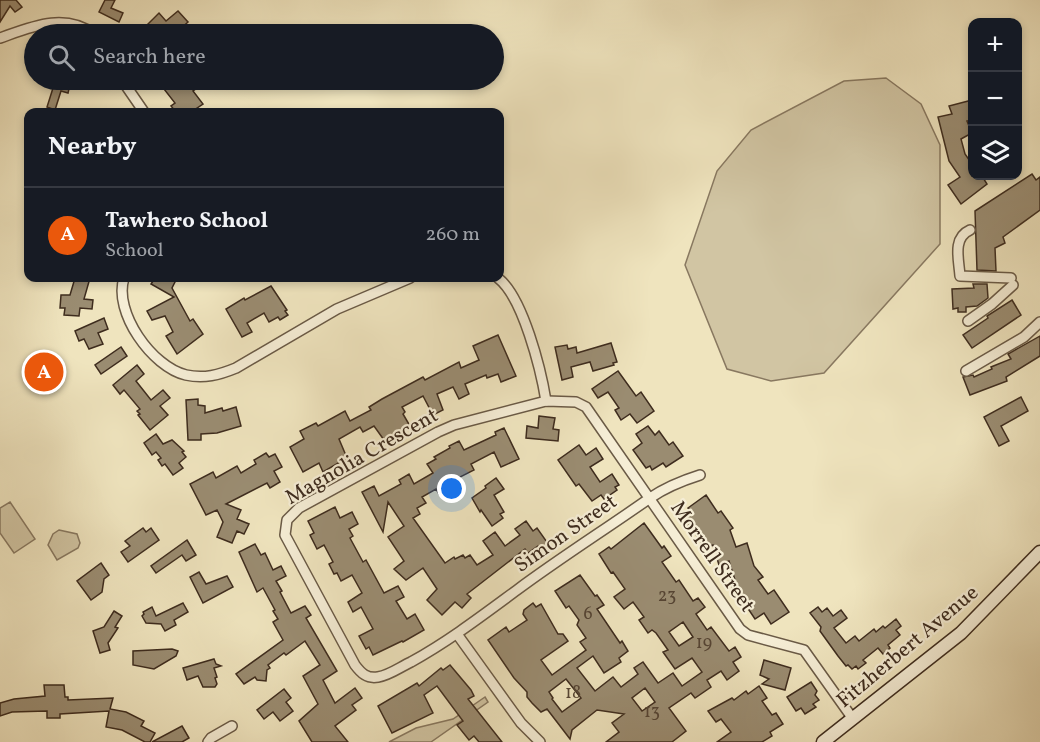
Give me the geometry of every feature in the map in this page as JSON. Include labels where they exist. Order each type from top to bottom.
[{"type":"street","points":[[45,24],[65,22],[74,24]]},
{"type":"street","points":[[0,38],[24,30]]},
{"type":"street","points":[[129,90],[141,108]]},
{"type":"street","points":[[968,321],[992,304],[1012,281],[960,276],[958,242],[962,234],[970,230]]},
{"type":"street","points":[[122,282],[123,307],[131,325],[153,355],[167,367],[185,375],[205,377],[236,368],[337,309],[401,282]]},
{"type":"street","points":[[502,282],[519,306],[541,373],[546,401]]},
{"type":"street","points":[[966,371],[1024,337],[1040,322]]},
{"type":"street","name":"Magnolia Crescent","points":[[457,634],[383,676],[375,678],[361,673],[287,541],[285,527],[292,514],[299,508],[446,428],[546,401],[576,402],[586,407],[650,498]]},
{"type":"street","name":"Simon Street","points":[[457,634],[650,498],[667,487],[700,475]]},
{"type":"street","name":"Morrell Street","points":[[650,498],[742,632],[804,650],[853,719]]},
{"type":"street","name":"Fitzherbert Avenue","points":[[823,742],[961,633],[1040,552]]},
{"type":"street","points":[[457,634],[521,723],[540,742]]},
{"type":"street","points":[[207,742],[232,726]]},
{"type":"shaded area","points":[[886,78],[921,104],[940,145],[940,244],[824,373],[771,381],[727,369],[685,265],[717,171],[751,130],[844,81]]},
{"type":"shaded area","points":[[10,502],[35,539],[14,553],[0,533],[0,508]]},
{"type":"shaded area","points":[[59,530],[77,534],[80,543],[78,548],[57,560],[48,545],[53,534]]},
{"type":"shaded area","points":[[485,697],[488,702],[431,742],[389,742],[416,728],[453,719]]},
{"type":"building","points":[[0,0],[16,0],[22,7],[15,12],[10,6],[0,22]]},
{"type":"building","points":[[105,0],[115,0],[111,8],[123,13],[119,22],[99,12]]},
{"type":"building","points":[[178,11],[188,22],[186,24],[148,24],[159,13],[166,21]]},
{"type":"building","points":[[52,90],[69,90],[68,93],[61,91],[56,108],[47,107]]},
{"type":"building","points":[[165,90],[194,90],[203,104],[197,108],[173,108],[171,106],[175,103]]},
{"type":"building","points":[[968,101],[968,135],[961,139],[968,158],[968,180],[984,180],[987,184],[961,204],[948,185],[960,177],[949,161],[938,117],[952,114],[949,106]]},
{"type":"building","points":[[1032,174],[1036,180],[1040,177],[1040,210],[1003,237],[1005,243],[995,248],[996,271],[977,270],[975,211]]},
{"type":"building","points":[[74,282],[89,282],[84,299],[93,300],[92,309],[80,308],[79,316],[64,315],[65,308],[60,308],[61,295],[70,295]]},
{"type":"building","points":[[152,282],[175,282],[172,288],[190,321],[193,319],[203,334],[177,354],[166,336],[173,332],[165,316],[152,320],[147,311],[174,297],[151,284]]},
{"type":"building","points":[[973,284],[987,284],[988,298],[977,306],[966,307],[966,312],[958,312],[958,308],[953,309],[952,289],[974,288]]},
{"type":"building","points":[[271,286],[288,315],[280,320],[278,317],[269,322],[264,313],[247,323],[252,332],[242,337],[226,309]]},
{"type":"building","points":[[1012,300],[1021,315],[972,348],[963,335]]},
{"type":"building","points":[[104,318],[108,329],[98,333],[103,344],[89,349],[84,339],[79,341],[75,331]]},
{"type":"building","points":[[498,335],[516,376],[501,382],[498,374],[487,378],[486,375],[465,384],[469,394],[459,399],[453,387],[437,394],[443,410],[433,415],[423,396],[402,407],[410,426],[384,440],[374,426],[363,432],[360,427],[339,439],[347,458],[323,472],[319,463],[303,472],[290,447],[304,439],[300,431],[316,423],[318,426],[345,411],[350,421],[371,410],[369,407],[382,399],[423,377],[425,380],[459,362],[461,368],[479,360],[473,346]]},
{"type":"building","points":[[1040,336],[1040,356],[1006,377],[1007,381],[970,395],[963,377],[973,375],[974,377],[1011,359],[1008,354]]},
{"type":"building","points":[[611,343],[617,362],[613,363],[614,365],[593,371],[590,362],[571,367],[573,377],[562,380],[555,347],[567,345],[568,349],[576,347],[577,353]]},
{"type":"building","points":[[121,347],[127,356],[101,374],[95,365]]},
{"type":"building","points":[[137,365],[144,374],[136,381],[151,400],[163,390],[170,398],[160,406],[168,415],[150,430],[138,415],[140,414],[137,411],[140,409],[124,390],[120,394],[113,385]]},
{"type":"building","points":[[618,371],[636,396],[641,392],[654,411],[637,423],[630,414],[621,420],[615,410],[619,408],[608,392],[598,398],[592,389]]},
{"type":"building","points":[[1021,397],[1028,411],[1001,426],[1009,441],[999,446],[984,417]]},
{"type":"building","points":[[198,399],[198,405],[205,406],[205,413],[236,407],[241,426],[217,433],[201,434],[201,440],[188,440],[186,400]]},
{"type":"building","points":[[539,416],[555,418],[553,429],[559,430],[558,441],[526,438],[527,426],[538,428]]},
{"type":"building","points":[[648,426],[655,435],[659,431],[669,445],[673,442],[683,456],[666,467],[663,463],[652,470],[650,466],[646,468],[633,450],[642,443],[636,434]]},
{"type":"building","points":[[504,428],[519,459],[501,467],[494,452],[471,464],[474,470],[458,478],[460,482],[439,494],[436,489],[422,497],[426,503],[417,508],[420,514],[413,518],[445,563],[454,557],[455,559],[463,555],[465,558],[470,555],[477,565],[493,555],[483,541],[495,532],[505,546],[520,535],[515,529],[526,521],[533,531],[537,528],[549,545],[541,550],[538,546],[528,553],[525,549],[467,594],[471,598],[462,608],[455,602],[442,615],[427,600],[437,589],[423,568],[406,580],[394,569],[404,561],[388,537],[404,526],[388,502],[383,532],[362,492],[374,486],[379,496],[401,484],[399,480],[409,474],[414,484],[433,473],[427,464],[450,448],[449,446],[459,441],[464,450],[496,435],[495,432]]},
{"type":"building","points":[[156,434],[163,444],[172,440],[184,451],[182,452],[186,457],[179,463],[183,468],[173,475],[165,464],[162,466],[158,460],[161,458],[156,452],[152,455],[144,443]]},
{"type":"building","points":[[579,445],[586,455],[596,448],[603,459],[590,467],[600,482],[612,474],[619,485],[615,487],[617,490],[604,499],[601,495],[592,501],[579,484],[576,486],[558,460]]},
{"type":"building","points":[[266,453],[269,457],[275,454],[282,467],[274,471],[280,482],[270,488],[267,483],[226,504],[241,510],[237,519],[249,524],[244,534],[237,531],[232,543],[217,537],[223,522],[217,510],[206,515],[190,484],[213,472],[216,478],[237,466],[241,473],[256,464],[254,460]]},
{"type":"building","points":[[496,478],[504,489],[494,495],[504,512],[500,514],[503,518],[492,526],[472,498]]},
{"type":"building","points":[[706,495],[718,513],[721,511],[733,528],[730,530],[736,547],[747,543],[754,566],[763,577],[758,580],[768,594],[774,590],[789,612],[771,624],[764,613],[755,619],[749,610],[751,608],[740,592],[737,594],[730,584],[735,580],[729,561],[719,565],[713,545],[705,548],[691,527],[688,529],[681,519],[692,512],[688,508]]},
{"type":"building","points":[[335,507],[340,518],[352,512],[358,524],[349,529],[353,536],[350,538],[363,562],[366,560],[384,593],[398,586],[404,597],[396,601],[407,619],[415,614],[424,630],[373,655],[369,647],[366,649],[359,636],[373,629],[361,607],[353,612],[348,602],[362,593],[352,575],[341,581],[337,573],[334,574],[329,564],[333,562],[324,545],[317,549],[310,535],[314,533],[308,521]]},
{"type":"building","points":[[644,523],[662,548],[664,546],[671,556],[662,562],[676,582],[679,580],[693,601],[698,598],[705,607],[696,614],[707,630],[711,627],[729,651],[735,647],[741,657],[733,662],[739,671],[727,680],[721,671],[707,680],[711,687],[695,698],[691,693],[669,708],[686,731],[672,742],[606,742],[619,732],[612,723],[624,714],[597,710],[572,730],[570,739],[547,709],[541,712],[527,697],[527,692],[514,678],[488,640],[506,627],[509,632],[527,620],[523,614],[524,610],[533,603],[536,607],[541,604],[558,634],[563,634],[568,641],[541,660],[552,675],[586,650],[580,642],[586,638],[577,625],[579,620],[569,606],[566,608],[555,591],[580,575],[604,605],[597,609],[628,651],[619,658],[621,662],[604,673],[593,656],[577,668],[595,691],[613,677],[621,687],[638,674],[634,668],[643,662],[658,683],[673,673],[682,686],[702,672],[692,658],[675,669],[663,652],[668,650],[656,633],[652,630],[648,633],[639,620],[644,617],[633,602],[624,609],[614,597],[625,589],[599,554],[609,547],[611,549]],"holes":[[[683,622],[693,637],[679,646],[669,632]],[[566,679],[581,698],[562,712],[549,692]],[[645,688],[655,702],[642,711],[632,698]]]},
{"type":"building","points":[[143,528],[146,532],[151,528],[159,540],[128,562],[121,552],[130,546],[125,541]]},
{"type":"building","points":[[187,540],[196,555],[186,561],[182,555],[156,573],[151,566]]},
{"type":"building","points":[[255,544],[261,555],[265,553],[273,570],[281,566],[286,576],[276,581],[291,613],[305,606],[311,615],[306,618],[337,671],[323,680],[335,703],[355,688],[362,698],[352,705],[356,710],[335,726],[348,742],[312,742],[299,721],[318,704],[303,676],[320,665],[305,641],[268,665],[270,668],[267,670],[266,681],[257,680],[255,677],[244,684],[236,674],[283,640],[273,622],[278,619],[273,611],[275,610],[263,588],[257,592],[239,552]]},
{"type":"building","points":[[101,563],[109,575],[104,579],[102,592],[91,600],[77,581]]},
{"type":"building","points":[[199,572],[206,584],[227,576],[233,587],[203,603],[190,577]]},
{"type":"building","points":[[183,603],[188,612],[174,620],[176,625],[165,631],[161,624],[146,623],[142,616],[143,612],[152,607],[156,616]]},
{"type":"building","points":[[818,607],[822,612],[827,608],[833,616],[841,610],[847,618],[834,628],[846,643],[855,636],[859,641],[874,629],[876,632],[883,626],[885,628],[896,619],[901,626],[896,630],[900,635],[888,645],[890,648],[883,654],[878,648],[863,660],[866,663],[858,669],[856,666],[852,669],[846,666],[838,656],[810,613]]},
{"type":"building","points":[[114,611],[122,616],[115,627],[118,628],[108,643],[110,650],[100,653],[93,631],[104,627]]},
{"type":"building","points":[[172,649],[178,651],[176,656],[154,669],[133,665],[133,651]]},
{"type":"building","points":[[214,659],[216,664],[221,666],[214,668],[217,677],[215,687],[203,687],[198,676],[187,680],[183,668]]},
{"type":"building","points":[[764,660],[791,668],[785,690],[762,684],[769,679],[760,675]]},
{"type":"building","points":[[450,665],[471,690],[474,696],[468,699],[502,742],[479,742],[474,736],[469,740],[457,725],[463,721],[437,686],[424,695],[433,713],[392,733],[378,706],[417,683],[419,686],[441,668],[443,670]]},
{"type":"building","points":[[811,682],[817,691],[815,695],[819,700],[813,704],[816,707],[805,714],[801,708],[796,711],[787,697]]},
{"type":"building","points":[[44,685],[64,685],[65,697],[68,697],[68,700],[113,698],[110,709],[126,712],[144,721],[141,726],[155,733],[150,742],[145,742],[122,730],[106,727],[109,711],[60,714],[60,718],[47,718],[47,711],[12,712],[0,716],[0,703],[14,699],[45,696]]},
{"type":"building","points":[[759,686],[767,698],[762,701],[772,715],[776,713],[783,724],[770,732],[772,736],[762,742],[717,742],[731,732],[721,719],[716,722],[708,711],[732,698],[734,700],[746,691],[748,694]]},
{"type":"building","points":[[284,689],[291,698],[286,702],[293,711],[280,721],[273,712],[264,719],[257,710]]},
{"type":"building","points":[[182,726],[189,738],[182,742],[152,742]]},
{"type":"place","name":"Tawhero School","points":[[44,372]]}]
